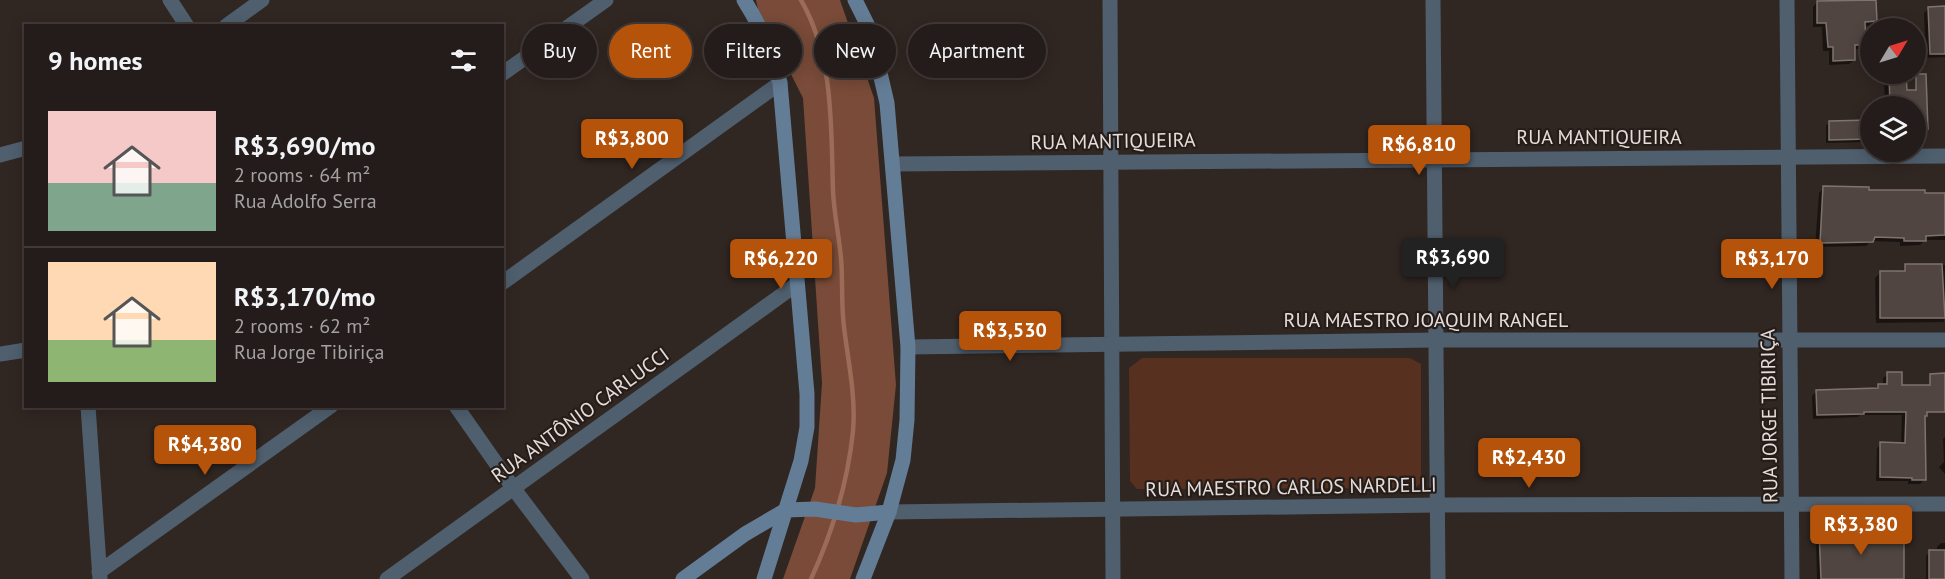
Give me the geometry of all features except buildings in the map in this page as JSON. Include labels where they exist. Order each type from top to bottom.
[{"type":"street","points":[[170,0],[186,24]]},
{"type":"street","points":[[229,24],[262,0]]},
{"type":"street","points":[[504,73],[606,0]]},
{"type":"street","points":[[744,0],[763,31],[775,59],[780,83],[807,394],[807,427],[801,461],[764,579]]},
{"type":"street","points":[[855,0],[870,30],[887,103],[908,347],[907,420],[903,460],[889,512],[863,579]]},
{"type":"street","points":[[1110,0],[1113,579]]},
{"type":"street","points":[[1433,0],[1438,579]]},
{"type":"street","name":"RUA JORGE TIBIRIÇA","points":[[1787,0],[1792,579]]},
{"type":"street","points":[[504,282],[780,83]]},
{"type":"street","points":[[0,155],[24,149]]},
{"type":"street","name":"RUA MANTIQUEIRA","points":[[893,164],[1945,156]]},
{"type":"street","name":"RUA ANTÔNIO CARLUCCI","points":[[387,579],[797,284]]},
{"type":"street","name":"RUA MAESTRO JOAQUIM RANGEL","points":[[908,347],[1437,340],[1945,340]]},
{"type":"street","points":[[0,354],[24,350]]},
{"type":"street","points":[[88,408],[99,575]]},
{"type":"street","points":[[99,575],[328,408]]},
{"type":"street","points":[[457,408],[514,489],[582,579]]},
{"type":"street","name":"RUA MAESTRO CARLOS NARDELLI","points":[[889,512],[1438,506],[1945,504]]},
{"type":"street","points":[[683,579],[745,534],[786,510],[815,510],[856,515],[889,512]]},
{"type":"shaded area","points":[[756,0],[840,0],[848,24],[814,24],[814,78],[867,78],[874,98],[896,385],[887,473],[850,579],[783,579],[815,488],[822,383],[803,98],[793,78],[802,78],[802,24],[766,24]]},
{"type":"shaded area","points":[[1142,358],[1410,358],[1421,364],[1421,483],[1415,488],[1137,489],[1130,481],[1129,368]]},
{"type":"waterway","points":[[801,0],[820,45],[829,93],[843,318],[853,405],[851,450],[843,488],[826,544],[811,579]]}]
